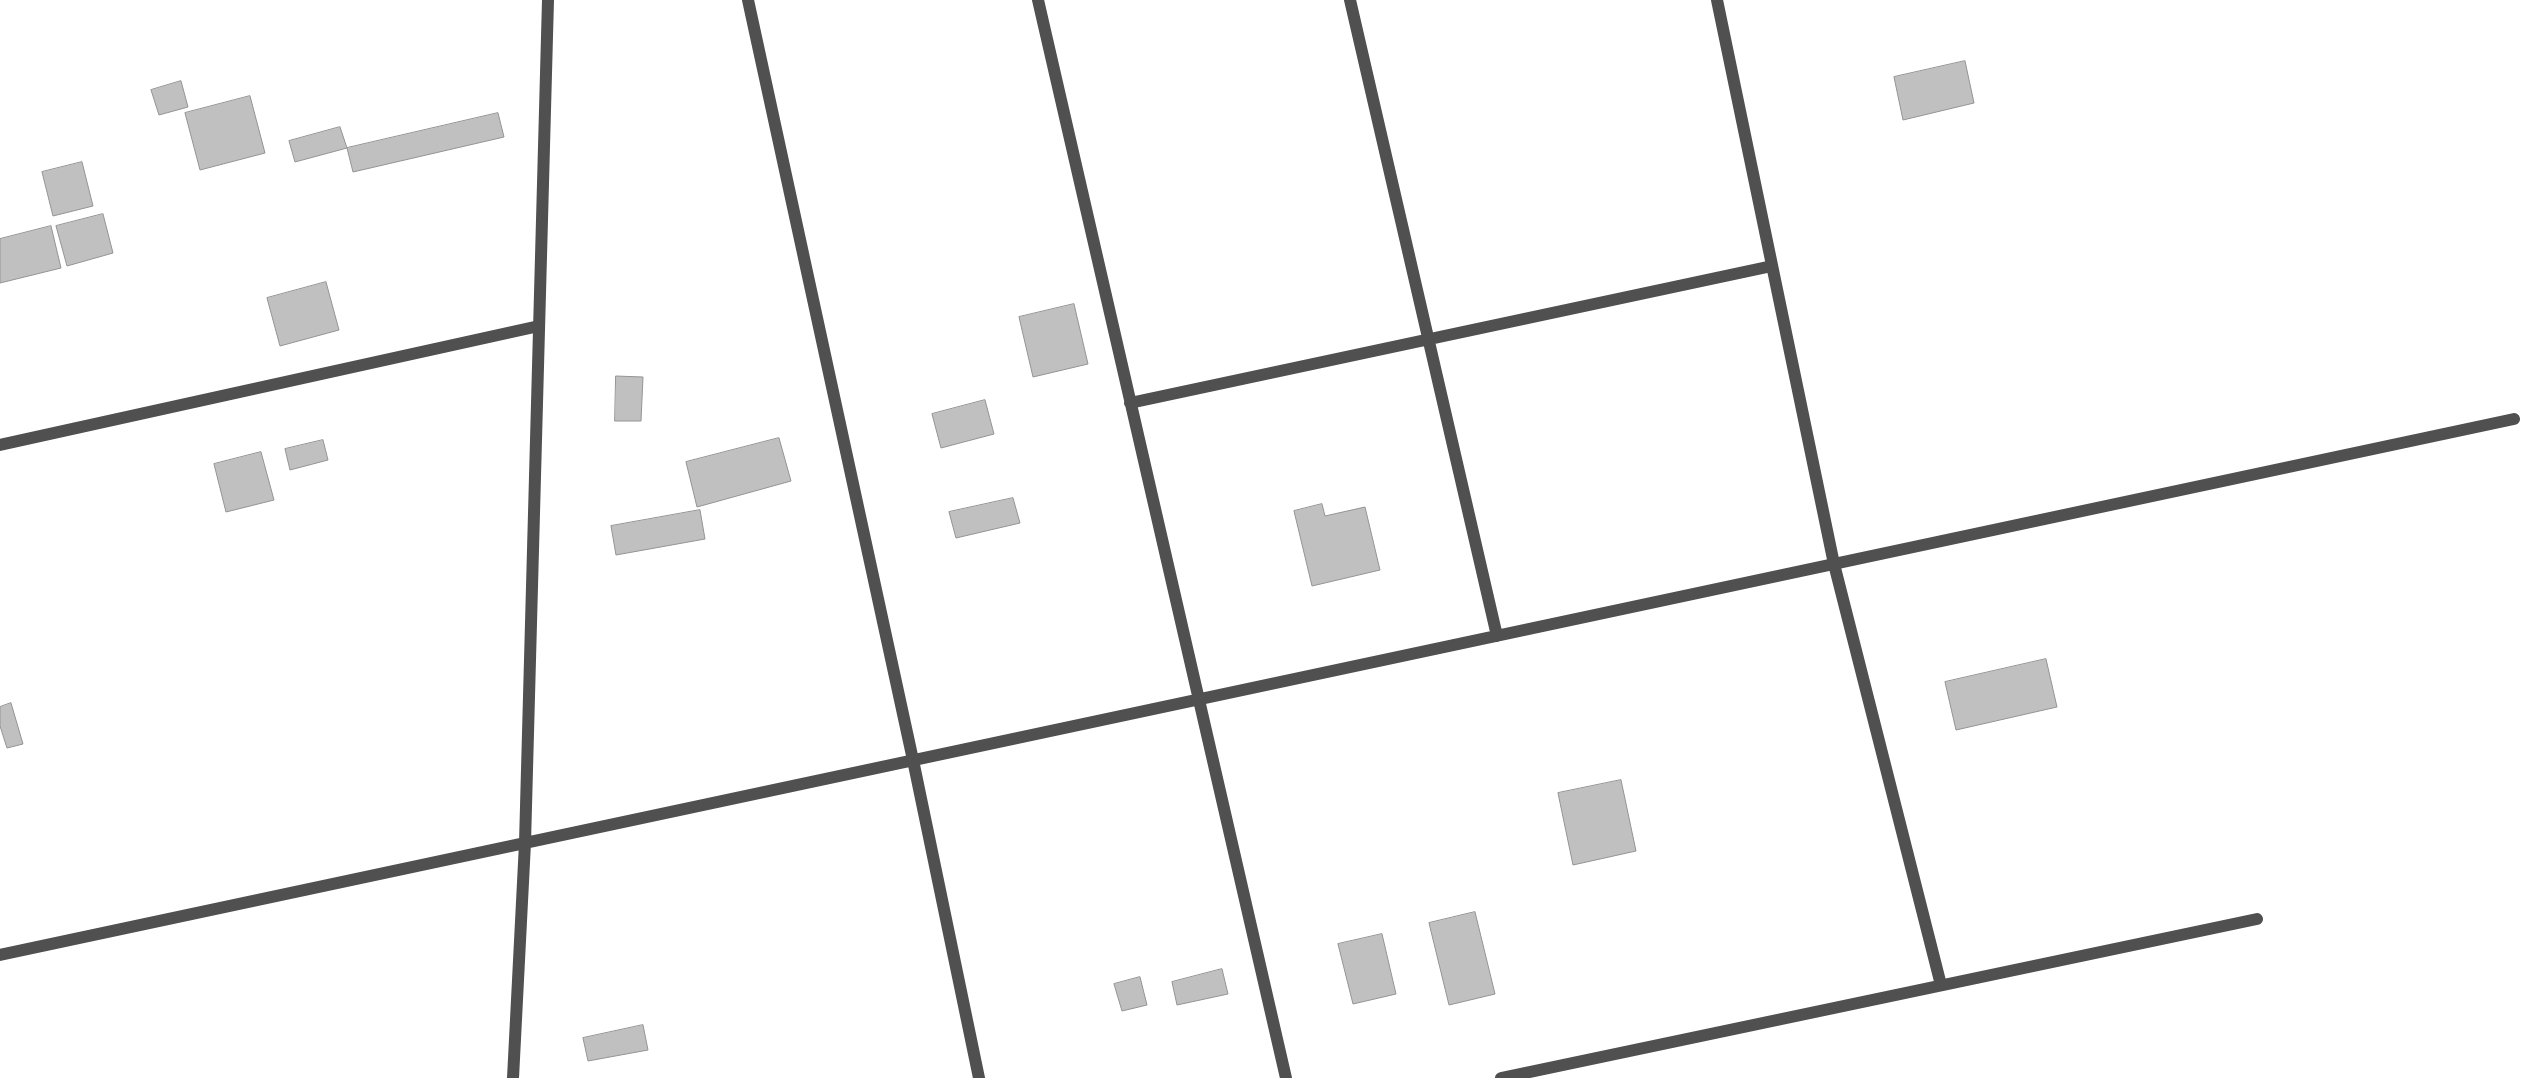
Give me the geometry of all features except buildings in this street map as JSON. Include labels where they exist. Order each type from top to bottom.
[{"type":"street","points":[[513,1078],[525,843],[548,0]]},
{"type":"street","points":[[748,0],[913,760],[979,1078]]},
{"type":"street","points":[[1038,0],[1286,1078]]},
{"type":"street","points":[[1350,0],[1496,636]]},
{"type":"street","points":[[1717,0],[1834,564],[1941,986]]},
{"type":"street","points":[[1130,403],[1772,266]]},
{"type":"street","points":[[0,444],[539,326]]},
{"type":"street","points":[[0,955],[2514,419]]},
{"type":"street","points":[[1501,1078],[2257,919]]}]
